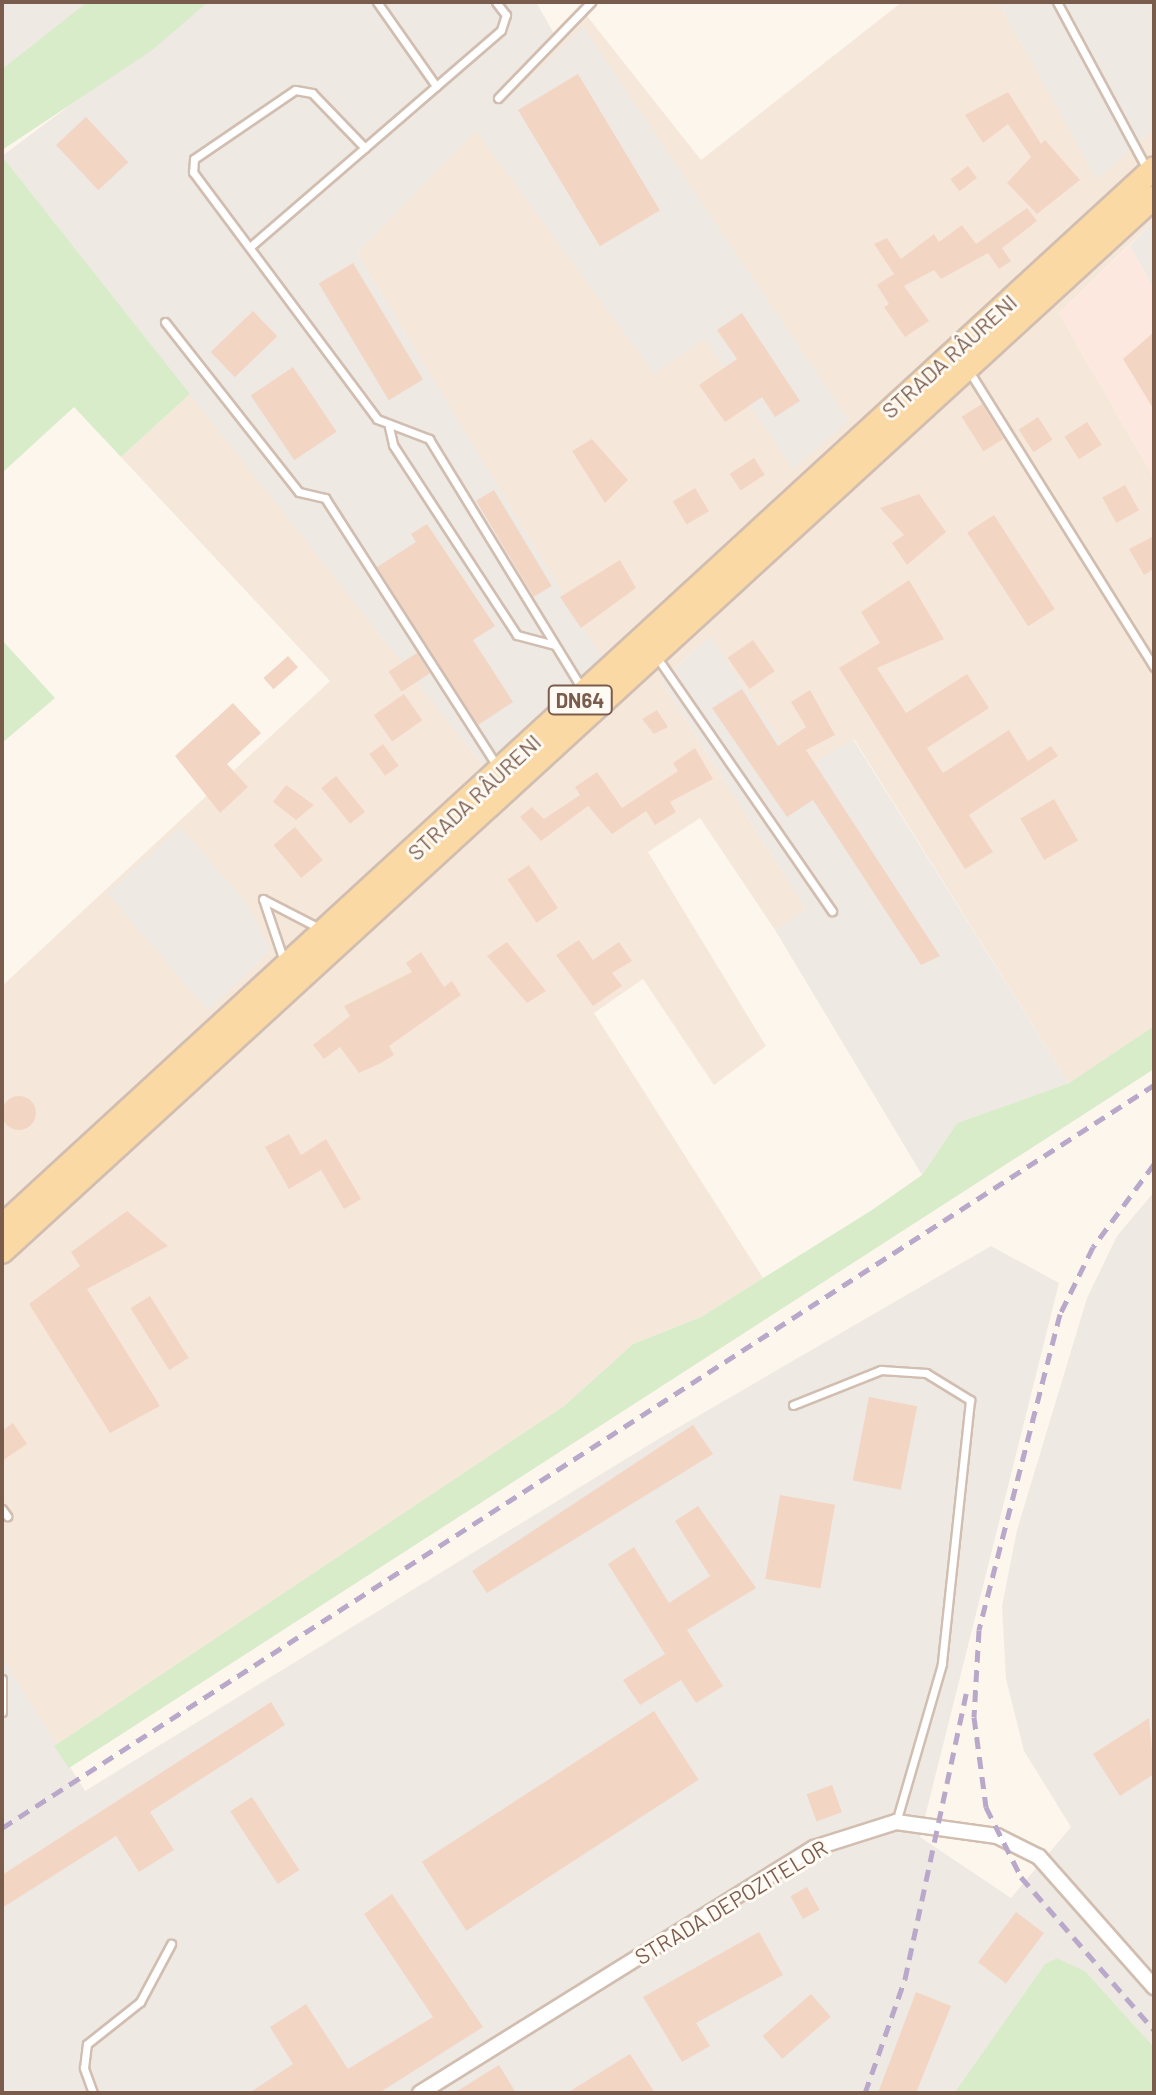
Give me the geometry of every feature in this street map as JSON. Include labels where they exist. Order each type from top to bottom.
[{"type":"main road","name":"STRADA RÂURENI","points":[[2,1226],[501,773],[1152,170]]},
{"type":"main road","name":"STRADA RÂURENI","points":[[2,1252],[1154,197]]},
{"type":"street","name":"STRADA DEPOZITELOR","points":[[420,2093],[814,1848],[896,1822],[997,1836],[1039,1857],[1154,1987]]},
{"type":"lane","points":[[377,2],[436,86]]},
{"type":"lane","points":[[251,246],[501,30],[506,15],[496,2]]},
{"type":"lane","points":[[498,98],[591,2]]},
{"type":"lane","points":[[1057,2],[1152,170]]},
{"type":"lane","points":[[365,148],[312,93],[295,90],[194,159],[193,172],[389,427],[393,445],[517,635],[554,645]]},
{"type":"lane","points":[[165,322],[299,492],[325,498],[501,773]]},
{"type":"lane","points":[[968,369],[1154,667]]},
{"type":"lane","points":[[389,427],[429,439],[586,694]]},
{"type":"lane","points":[[656,655],[832,911]]},
{"type":"lane","points":[[287,968],[263,899],[326,932]]},
{"type":"lane","points":[[793,1405],[881,1370],[926,1373],[970,1400],[944,1653],[896,1822]]},
{"type":"lane","points":[[2,1679],[2,1712]]},
{"type":"lane","points":[[93,2093],[84,2068],[87,2044],[140,2002],[171,1944]]},
{"type":"shaded area","points":[[2,2],[87,2],[2,69]]},
{"type":"shaded area","points":[[208,2],[536,2],[560,44],[513,95],[583,26],[849,421],[793,469],[704,339],[654,374],[476,131],[357,253],[606,665],[488,772],[2,156]]},
{"type":"shaded area","points":[[902,2],[998,2],[1097,179],[1154,129],[1154,221],[1059,313],[1154,478],[1154,1026],[1069,1083],[854,739],[801,772],[710,636],[661,681],[806,909],[775,930],[700,818],[648,852],[766,1046],[714,1085],[643,979],[594,1013],[763,1278],[701,1317],[633,1344],[564,1406],[54,1746],[2,1657],[2,986],[330,681],[121,457],[190,394],[488,772],[606,666],[357,253],[587,16],[701,160]]},
{"type":"shaded area","points":[[998,2],[1154,2],[1154,129],[1097,180]]},
{"type":"shaded area","points":[[1154,221],[1154,290],[1130,245]]},
{"type":"shaded area","points":[[1130,245],[1154,290],[1154,478],[1059,313]]},
{"type":"shaded area","points":[[710,636],[801,771],[853,739],[1069,1083],[957,1123],[922,1175],[775,930],[806,909],[661,681]]},
{"type":"shaded area","points":[[180,827],[246,902],[271,950],[208,1011],[107,893]]},
{"type":"shaded area","points":[[1154,1192],[1154,2047],[1085,1971],[1057,1958],[1045,1964],[954,2093],[2,2093],[2,1657],[85,1791],[660,1438],[991,1246],[1059,1283],[920,1837],[1011,1898],[1071,1827],[1024,1751],[1006,1679],[1002,1606],[1017,1530],[1087,1298],[1117,1236]]},
{"type":"green space","points":[[87,2],[208,2],[151,51],[2,150],[2,69]]},
{"type":"green space","points":[[2,156],[190,394],[121,457],[74,407],[2,473]]},
{"type":"green space","points":[[2,640],[55,698],[2,743]]},
{"type":"green space","points":[[1154,1026],[1154,1069],[69,1768],[54,1746],[564,1406],[633,1344],[701,1317],[872,1210],[922,1175],[957,1123],[1069,1083]]},
{"type":"green space","points":[[1057,1958],[1085,1971],[1154,2047],[1154,2093],[954,2093],[1045,1964]]},
{"type":"building","points":[[578,74],[660,210],[600,246],[518,110]]},
{"type":"building","points":[[1008,92],[1041,144],[1045,140],[1080,180],[1037,214],[1007,183],[1031,157],[1008,124],[983,143],[965,115]]},
{"type":"building","points":[[86,117],[128,162],[98,190],[56,145]]},
{"type":"building","points":[[968,166],[977,178],[959,191],[950,179]]},
{"type":"building","points":[[1027,208],[1037,221],[1002,248],[1011,261],[999,269],[988,253],[941,279],[934,270],[904,286],[929,321],[905,337],[884,307],[889,304],[877,285],[894,274],[874,244],[887,238],[901,259],[934,234],[939,242],[962,225],[976,244]]},
{"type":"building","points":[[353,263],[423,380],[389,400],[319,284]]},
{"type":"building","points":[[253,311],[277,336],[235,377],[211,352]]},
{"type":"building","points":[[742,313],[800,401],[775,417],[762,397],[725,422],[699,385],[737,359],[717,330]]},
{"type":"building","points":[[1154,332],[1154,410],[1123,359]]},
{"type":"building","points":[[293,367],[337,432],[294,460],[251,396]]},
{"type":"building","points":[[982,404],[1004,439],[983,451],[962,417]]},
{"type":"building","points":[[1038,417],[1053,440],[1033,452],[1019,430]]},
{"type":"building","points":[[1087,422],[1102,445],[1079,459],[1064,437]]},
{"type":"building","points":[[592,439],[628,480],[605,503],[572,451]]},
{"type":"building","points":[[754,458],[765,475],[741,491],[730,474]]},
{"type":"building","points":[[1125,485],[1139,510],[1116,523],[1102,498]]},
{"type":"building","points":[[695,488],[709,511],[687,525],[673,501]]},
{"type":"building","points":[[494,490],[552,586],[534,597],[476,501]]},
{"type":"building","points":[[919,494],[946,532],[907,565],[892,543],[904,535],[880,508]]},
{"type":"building","points":[[994,515],[1055,609],[1028,626],[967,532]]},
{"type":"building","points":[[427,524],[495,626],[473,640],[513,702],[478,725],[377,567],[416,542],[411,534]]},
{"type":"building","points":[[1154,536],[1154,569],[1144,575],[1129,549]]},
{"type":"building","points":[[620,560],[636,588],[581,628],[560,597]]},
{"type":"building","points":[[909,580],[944,639],[877,668],[906,713],[967,674],[989,708],[927,748],[943,773],[1009,730],[1028,761],[1051,746],[1058,756],[969,815],[993,852],[965,869],[839,668],[880,643],[861,612]]},
{"type":"building","points":[[753,640],[775,671],[749,689],[728,658]]},
{"type":"building","points":[[417,653],[430,673],[402,692],[388,672]]},
{"type":"building","points":[[288,656],[298,667],[274,689],[263,678]]},
{"type":"building","points":[[742,689],[778,746],[806,727],[791,702],[810,690],[835,735],[806,750],[940,956],[921,965],[813,800],[787,817],[712,708]]},
{"type":"building","points":[[404,694],[422,720],[392,741],[374,715]]},
{"type":"building","points":[[233,703],[261,733],[227,764],[248,787],[220,813],[175,756]]},
{"type":"building","points":[[657,710],[668,727],[654,734],[642,719]]},
{"type":"building","points":[[383,744],[399,766],[385,776],[369,754]]},
{"type":"building","points":[[695,748],[713,779],[670,802],[676,812],[655,825],[646,811],[612,834],[588,806],[541,841],[520,817],[532,807],[544,819],[580,795],[575,787],[597,772],[622,808],[678,771],[673,763]]},
{"type":"building","points":[[336,776],[365,812],[350,824],[321,788]]},
{"type":"building","points":[[286,785],[314,805],[296,820],[273,802]]},
{"type":"building","points":[[1054,799],[1078,841],[1044,860],[1020,818]]},
{"type":"building","points":[[295,827],[323,860],[301,878],[274,845]]},
{"type":"building","points":[[529,865],[558,908],[537,923],[507,880]]},
{"type":"building","points":[[579,940],[593,960],[619,942],[632,961],[612,973],[622,986],[593,1006],[556,955]]},
{"type":"building","points":[[507,942],[546,991],[527,1003],[487,956]]},
{"type":"building","points":[[421,952],[444,987],[452,981],[461,995],[389,1046],[394,1055],[379,1064],[359,1073],[340,1047],[324,1059],[313,1045],[350,1016],[344,1006],[412,972],[406,963]]},
{"type":"building","points":[[19,1096],[31,1101],[36,1113],[31,1125],[19,1130],[7,1125],[2,1113],[7,1101]]},
{"type":"building","points":[[289,1134],[301,1155],[326,1139],[361,1199],[344,1209],[321,1170],[289,1189],[265,1147]]},
{"type":"building","points":[[127,1211],[168,1246],[87,1289],[160,1406],[110,1433],[29,1304],[80,1266],[71,1252]]},
{"type":"building","points":[[150,1296],[189,1358],[169,1370],[130,1308]]},
{"type":"building","points":[[869,1397],[917,1406],[901,1490],[853,1480]]},
{"type":"building","points":[[13,1423],[27,1444],[2,1461],[2,1431]]},
{"type":"building","points":[[693,1425],[713,1454],[487,1593],[472,1571]]},
{"type":"building","points":[[780,1495],[835,1505],[820,1588],[765,1579]]},
{"type":"building","points":[[698,1506],[756,1588],[687,1630],[723,1686],[696,1703],[681,1680],[640,1705],[623,1680],[665,1654],[608,1564],[634,1547],[669,1603],[710,1576],[675,1521]]},
{"type":"building","points":[[271,1702],[285,1725],[150,1812],[174,1850],[139,1872],[116,1836],[2,1908],[2,1875]]},
{"type":"building","points":[[654,1711],[699,1780],[466,1931],[422,1862]]},
{"type":"building","points":[[1149,1718],[1154,1774],[1120,1796],[1093,1754]]},
{"type":"building","points":[[832,1785],[842,1812],[817,1821],[807,1794]]},
{"type":"building","points":[[252,1797],[299,1870],[278,1884],[230,1811]]},
{"type":"building","points":[[807,1887],[820,1910],[803,1919],[790,1896]]},
{"type":"building","points":[[392,1894],[483,2027],[379,2093],[249,2093],[293,2064],[270,2027],[306,2004],[348,2069],[433,2017],[364,1914]]},
{"type":"building","points":[[1016,1912],[1044,1933],[1006,1983],[978,1962]]},
{"type":"building","points":[[759,1932],[783,1975],[696,2023],[710,2046],[682,2062],[643,1997]]},
{"type":"building","points":[[916,1992],[951,2006],[916,2093],[878,2093]]},
{"type":"building","points":[[811,1994],[831,2017],[782,2059],[763,2036]]},
{"type":"building","points":[[630,2054],[655,2093],[567,2093]]},
{"type":"building","points":[[499,2065],[516,2093],[454,2093]]},
{"type":"railway","points":[[2,1828],[1154,1085]]},
{"type":"railway","points":[[1154,1164],[1093,1247],[1060,1314],[979,1630],[974,1717],[986,1807],[1021,1877],[1154,2030]]},
{"type":"railway","points":[[865,2093],[905,1979],[967,1689]]}]
